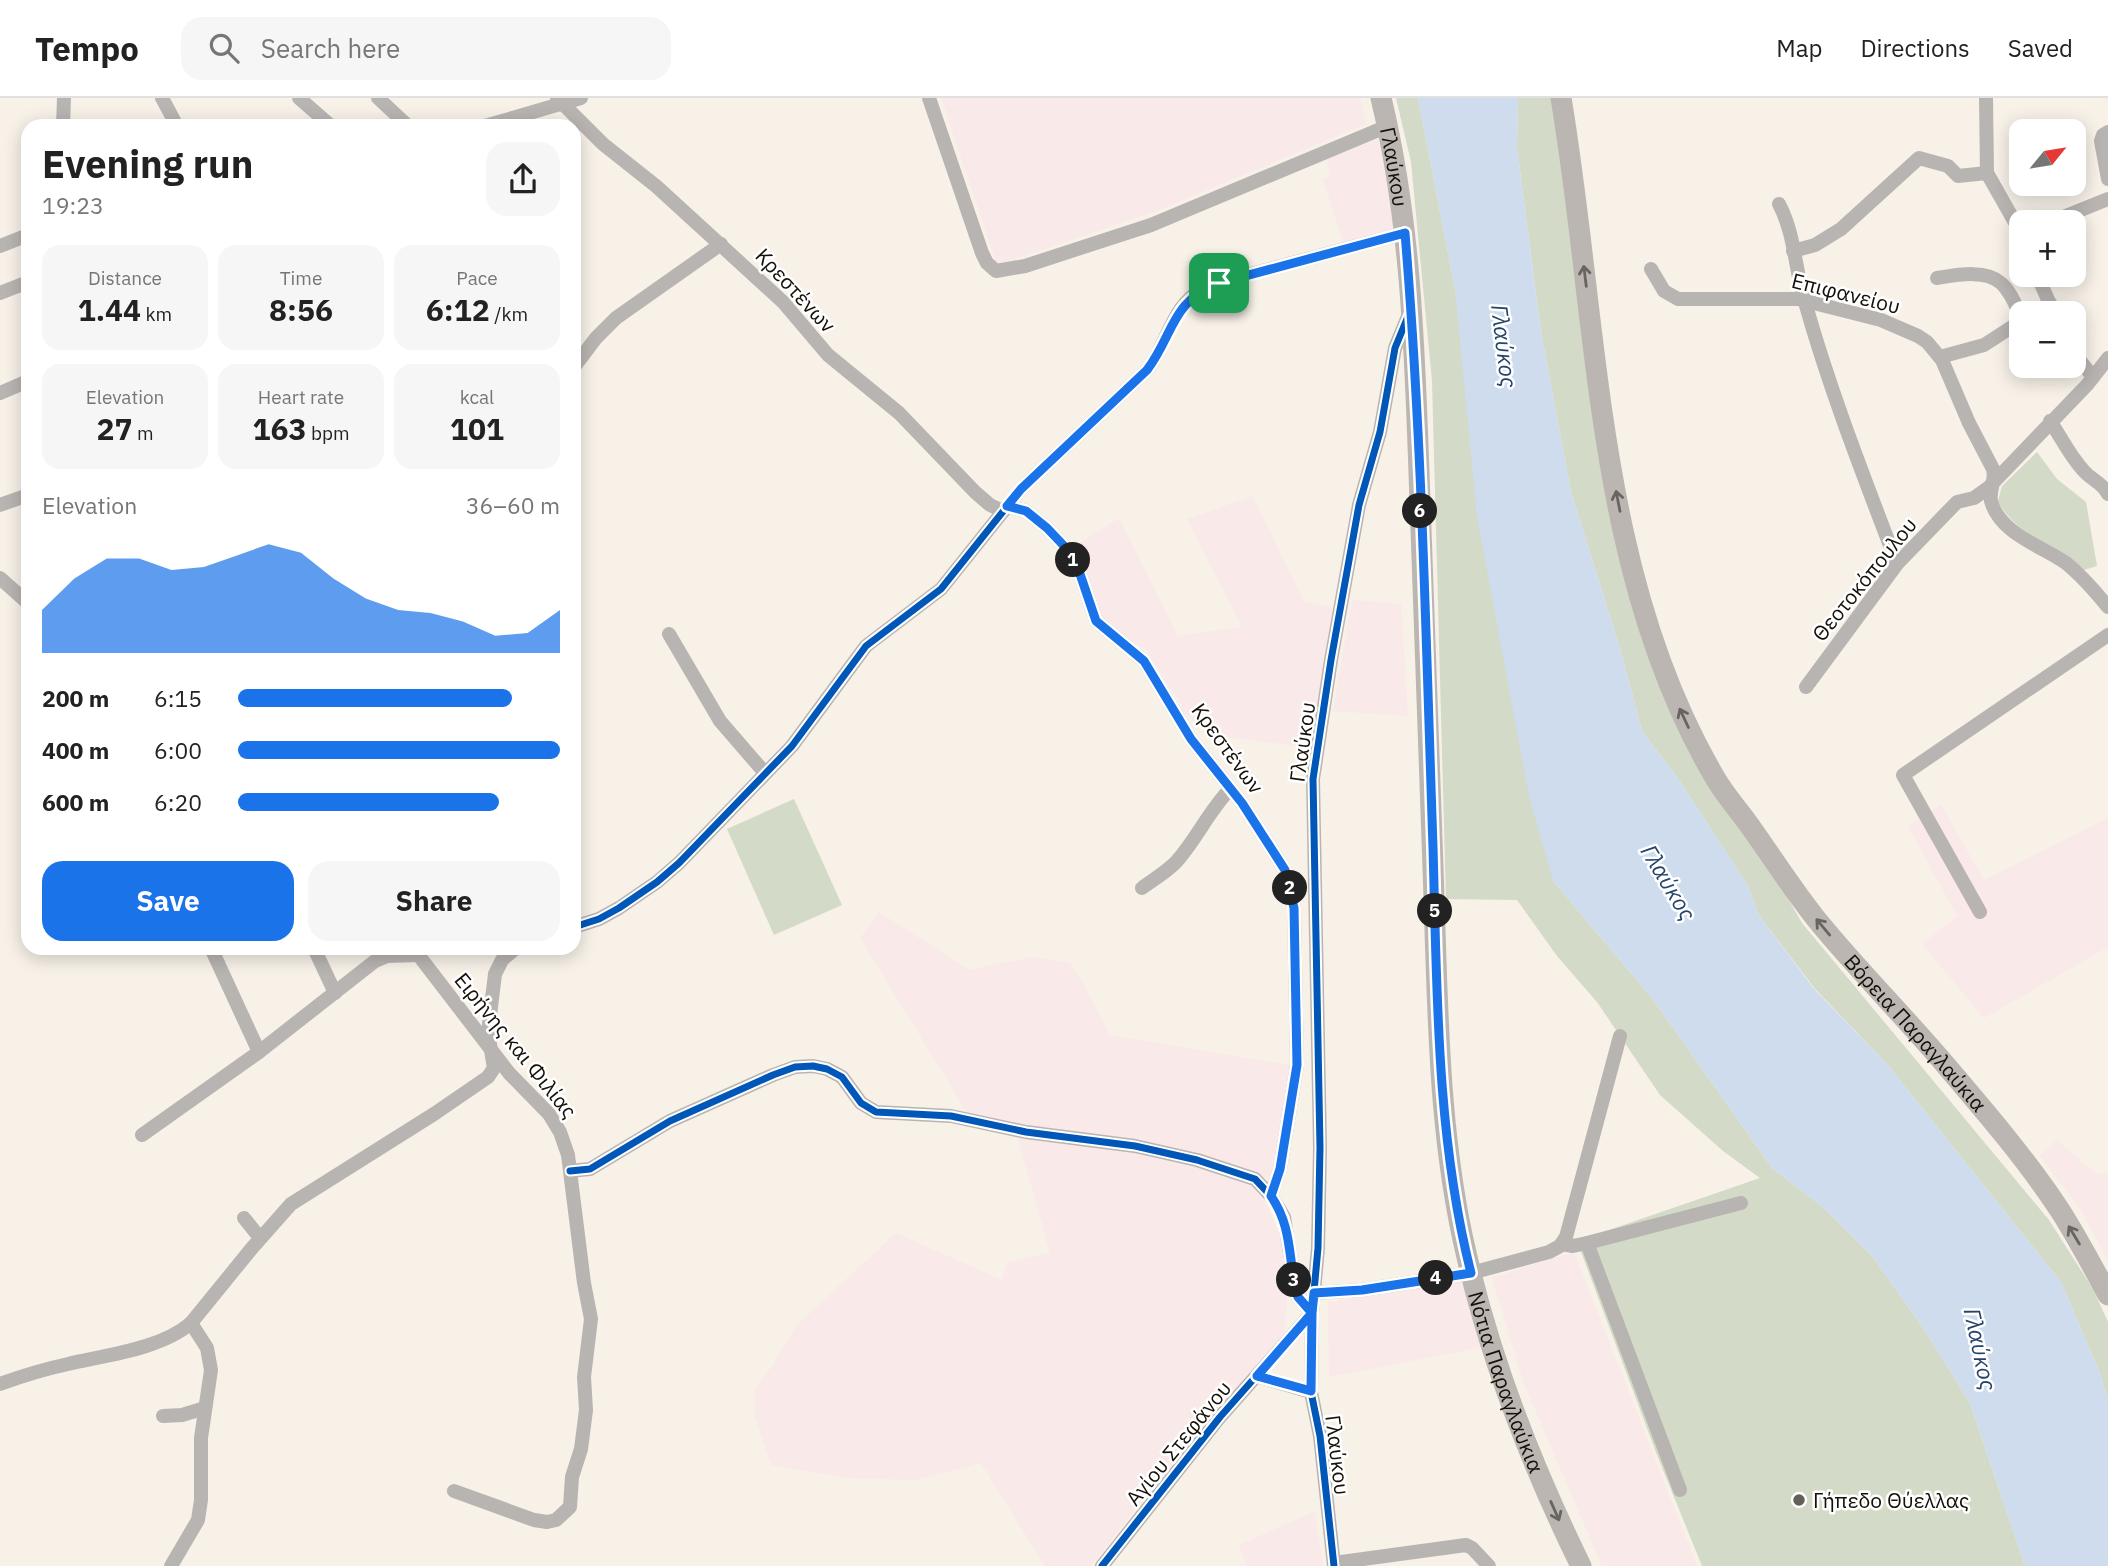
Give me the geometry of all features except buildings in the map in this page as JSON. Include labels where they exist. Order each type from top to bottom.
[{"type":"main road","name":"Γλαύκου","points":[[1381,98],[1398,175],[1411,309]]},
{"type":"main road","name":"Βόρεια Παραγλαύκια","points":[[1561,98],[1601,413],[1632,568],[1660,661],[1684,719],[1715,779],[1815,918],[1943,1062],[2029,1168],[2060,1212],[2108,1295]]},
{"type":"main road","name":"Νότια Παραγλαύκια","points":[[1411,309],[1438,1013],[1452,1175],[1471,1273],[1496,1367],[1535,1468],[1581,1566]]},
{"type":"street","points":[[162,98],[173,119]]},
{"type":"street","points":[[299,98],[323,119]]},
{"type":"street","points":[[378,98],[400,119]]},
{"type":"street","points":[[505,119],[559,100],[581,98]]},
{"type":"street","points":[[929,98],[982,253],[987,263],[996,271],[1009,271],[1152,225],[1388,126]]},
{"type":"street","points":[[1986,98],[1987,173],[2009,212]]},
{"type":"street","points":[[64,119],[66,99]]},
{"type":"street","name":"Κρεστένων","points":[[559,100],[578,119]]},
{"type":"street","name":"Κρεστένων","points":[[581,122],[603,144],[656,186],[721,244],[788,307],[834,362],[880,395],[975,492],[990,505],[1026,511],[1047,528],[1066,548],[1080,574],[1096,621],[1144,661],[1191,739],[1242,803],[1285,870],[1294,908],[1297,1065],[1279,1176],[1271,1196]]},
{"type":"street","points":[[2108,132],[2103,135],[2101,141],[2108,179]]},
{"type":"street","points":[[1793,251],[1815,245],[1840,229],[1919,158],[1948,166],[1958,176],[1987,173]]},
{"type":"street","points":[[2082,210],[2108,200]]},
{"type":"street","points":[[1779,204],[1789,227],[1804,300],[1843,421],[1897,564]]},
{"type":"street","points":[[581,924],[612,912],[666,874],[765,773],[813,720],[866,646],[941,589],[1021,489],[1147,370],[1162,348],[1181,308],[1194,295],[1236,278],[1405,233]]},
{"type":"street","points":[[0,246],[21,238]]},
{"type":"street","points":[[581,358],[616,318],[721,244]]},
{"type":"street","name":"Επιφανείου","points":[[1651,269],[1664,291],[1683,300],[1804,300],[1856,313],[1895,326],[1924,340],[1940,357],[1993,469],[1992,502],[2001,519],[2030,542],[2073,569],[2108,607]]},
{"type":"street","points":[[1937,278],[1968,274],[1999,281],[2013,301]]},
{"type":"street","points":[[0,293],[21,285]]},
{"type":"street","name":"Γλαύκου","points":[[1334,1565],[1320,1436],[1311,1391],[1320,1147],[1313,779],[1359,505],[1380,432],[1395,348],[1411,309]]},
{"type":"street","points":[[1940,357],[1984,345],[2009,327]]},
{"type":"street","name":"Θεοτοκόπουλου","points":[[1806,687],[1897,564],[1957,502],[1974,498],[1994,482],[2108,358]]},
{"type":"street","points":[[2086,368],[2093,377]]},
{"type":"street","points":[[0,393],[21,383]]},
{"type":"street","points":[[2050,421],[2080,467],[2103,485],[2108,494]]},
{"type":"street","points":[[0,505],[21,498]]},
{"type":"street","points":[[0,578],[21,597]]},
{"type":"street","points":[[669,634],[720,721],[765,773]]},
{"type":"street","points":[[1980,912],[1903,775],[2108,635]]},
{"type":"street","points":[[1142,888],[1175,863],[1191,844],[1216,804],[1230,789]]},
{"type":"street","points":[[214,955],[260,1052]]},
{"type":"street","points":[[317,955],[335,993]]},
{"type":"street","points":[[142,1135],[260,1052],[378,959],[394,955]]},
{"type":"street","name":"Ειρήνης και Φιλίας","points":[[417,955],[509,1073],[549,1114],[557,1126],[567,1149],[584,1283],[592,1322],[584,1373],[586,1410],[581,1449],[571,1481],[570,1507],[556,1520],[547,1522],[534,1520],[454,1491]]},
{"type":"street","points":[[0,1384],[43,1370],[136,1348],[172,1334],[191,1322],[260,1238],[297,1200],[482,1082],[493,1070],[488,1027],[495,974],[508,955]]},
{"type":"street","points":[[1314,1293],[1362,1290],[1471,1273],[1549,1252],[1562,1244],[1620,1036]]},
{"type":"street","points":[[570,1171],[590,1169],[670,1121],[773,1075],[813,1066],[827,1069],[842,1077],[861,1103],[876,1112],[951,1116],[1026,1132],[1135,1146],[1197,1160],[1255,1179],[1282,1212],[1298,1297],[1312,1313]]},
{"type":"street","points":[[1562,1244],[1573,1246],[1587,1243],[1741,1203]]},
{"type":"street","points":[[244,1219],[260,1238]]},
{"type":"street","points":[[1587,1243],[1680,1490]]},
{"type":"street","name":"Αγίου Στεφάνου","points":[[1102,1566],[1220,1417],[1312,1313]]},
{"type":"street","points":[[171,1566],[198,1520],[200,1511],[201,1437],[211,1379],[210,1362],[202,1336],[191,1322]]},
{"type":"street","points":[[1257,1376],[1311,1391]]},
{"type":"street","points":[[163,1416],[182,1415],[205,1408]]},
{"type":"street","points":[[1334,1565],[1466,1545],[1489,1566]]},
{"type":"shaded area","points":[[941,98],[1360,98],[1366,124],[1154,212],[997,265]]},
{"type":"shaded area","points":[[1387,135],[1403,228],[1344,245],[1323,179],[1330,176],[1327,160]]},
{"type":"shaded area","points":[[1253,496],[1304,602],[1337,609],[1315,748],[1219,736],[1181,712],[1181,704],[1146,650],[1121,637],[1102,622],[1074,547],[1119,518],[1178,636],[1242,627],[1187,519]]},
{"type":"shaded area","points":[[1352,600],[1401,604],[1408,716],[1333,711]]},
{"type":"shaded area","points":[[1941,805],[1984,880],[2108,818],[2108,947],[1984,1018],[1922,944],[1957,916],[1908,826]]},
{"type":"shaded area","points":[[879,912],[969,970],[1033,957],[1070,963],[1110,1035],[1293,1066],[1272,1180],[1233,1166],[1033,1129],[968,1114],[860,938]]},
{"type":"shaded area","points":[[1017,1136],[1136,1150],[1257,1184],[1285,1247],[1289,1272],[1284,1340],[1182,1450],[1091,1566],[1045,1566],[981,1463],[916,1480],[846,1478],[771,1465],[754,1414],[755,1389],[796,1326],[896,1233],[1002,1280],[1008,1262],[1050,1253]]},
{"type":"shaded area","points":[[2057,1140],[2095,1173],[2108,1174],[2108,1261],[2082,1211],[2040,1156]]},
{"type":"shaded area","points":[[1574,1252],[1697,1566],[1602,1566],[1524,1384],[1492,1278]]},
{"type":"shaded area","points":[[1465,1281],[1483,1347],[1329,1377],[1328,1302]]},
{"type":"shaded area","points":[[1315,1511],[1323,1566],[1247,1566],[1239,1545]]},
{"type":"green space","points":[[1396,98],[1418,98],[1455,289],[1553,881],[1652,998],[1772,1168],[1823,1207],[1872,1256],[1924,1329],[1970,1403],[2025,1566],[1702,1566],[1657,1455],[1577,1241],[1760,1178],[1723,1151],[1660,1095],[1597,1002],[1557,956],[1517,900],[1446,899],[1432,381],[1411,162]]},
{"type":"green space","points":[[1518,98],[1552,98],[1588,379],[1670,692],[1802,923],[2049,1220],[2093,1289],[2108,1322],[2108,1400],[2099,1371],[2061,1282],[1887,1064],[1815,989],[1758,914],[1748,886],[1679,780],[1642,731],[1621,652],[1571,492],[1541,332],[1517,148]]},
{"type":"green space","points":[[2037,452],[2057,479],[2086,502],[2097,566],[2084,570],[2061,552],[2026,532],[2006,514],[1998,501],[2002,486]]},
{"type":"green space","points":[[794,799],[842,905],[774,935],[727,829]]},
{"type":"water","name":"Γλαύκος","points":[[1418,98],[1518,98],[1517,148],[1541,332],[1571,492],[1621,652],[1642,731],[1679,780],[1748,886],[1758,914],[1814,989],[1887,1064],[2061,1282],[2099,1371],[2108,1400],[2108,1566],[2025,1566],[1970,1403],[1924,1329],[1872,1256],[1823,1207],[1772,1168],[1652,998],[1553,881],[1529,796],[1477,516],[1455,289]]},
{"type":"cycle path","points":[[581,925],[619,908],[679,863],[792,746],[866,646],[941,589],[1021,489],[1147,370],[1179,311],[1194,295],[1225,281],[1405,233]]},
{"type":"cycle path","points":[[1334,1566],[1320,1436],[1311,1392],[1320,1147],[1313,779],[1359,505],[1380,432],[1395,348],[1411,309]]},
{"type":"cycle path","points":[[570,1171],[590,1169],[670,1121],[773,1075],[795,1067],[813,1066],[827,1069],[842,1077],[861,1103],[876,1112],[951,1116],[1026,1132],[1135,1146],[1197,1160],[1255,1179],[1272,1197],[1284,1217],[1298,1297],[1312,1313],[1220,1417],[1102,1566]]},
{"type":"place","name":"Γήπεδο Θύελλας","points":[[1799,1500]]},
{"type":"route","points":[[1219,283],[1188,300],[1174,321],[1157,358],[1137,382],[1021,489],[1007,506],[1026,511],[1066,548],[1076,564],[1096,621],[1144,661],[1191,739],[1242,803],[1270,844],[1290,883],[1297,967],[1297,1065],[1280,1169],[1271,1196],[1282,1212],[1288,1234],[1298,1297],[1312,1313],[1311,1391],[1257,1376],[1312,1313],[1314,1293],[1362,1290],[1471,1273],[1452,1175],[1438,1013],[1416,399],[1405,233],[1219,283]]}]
